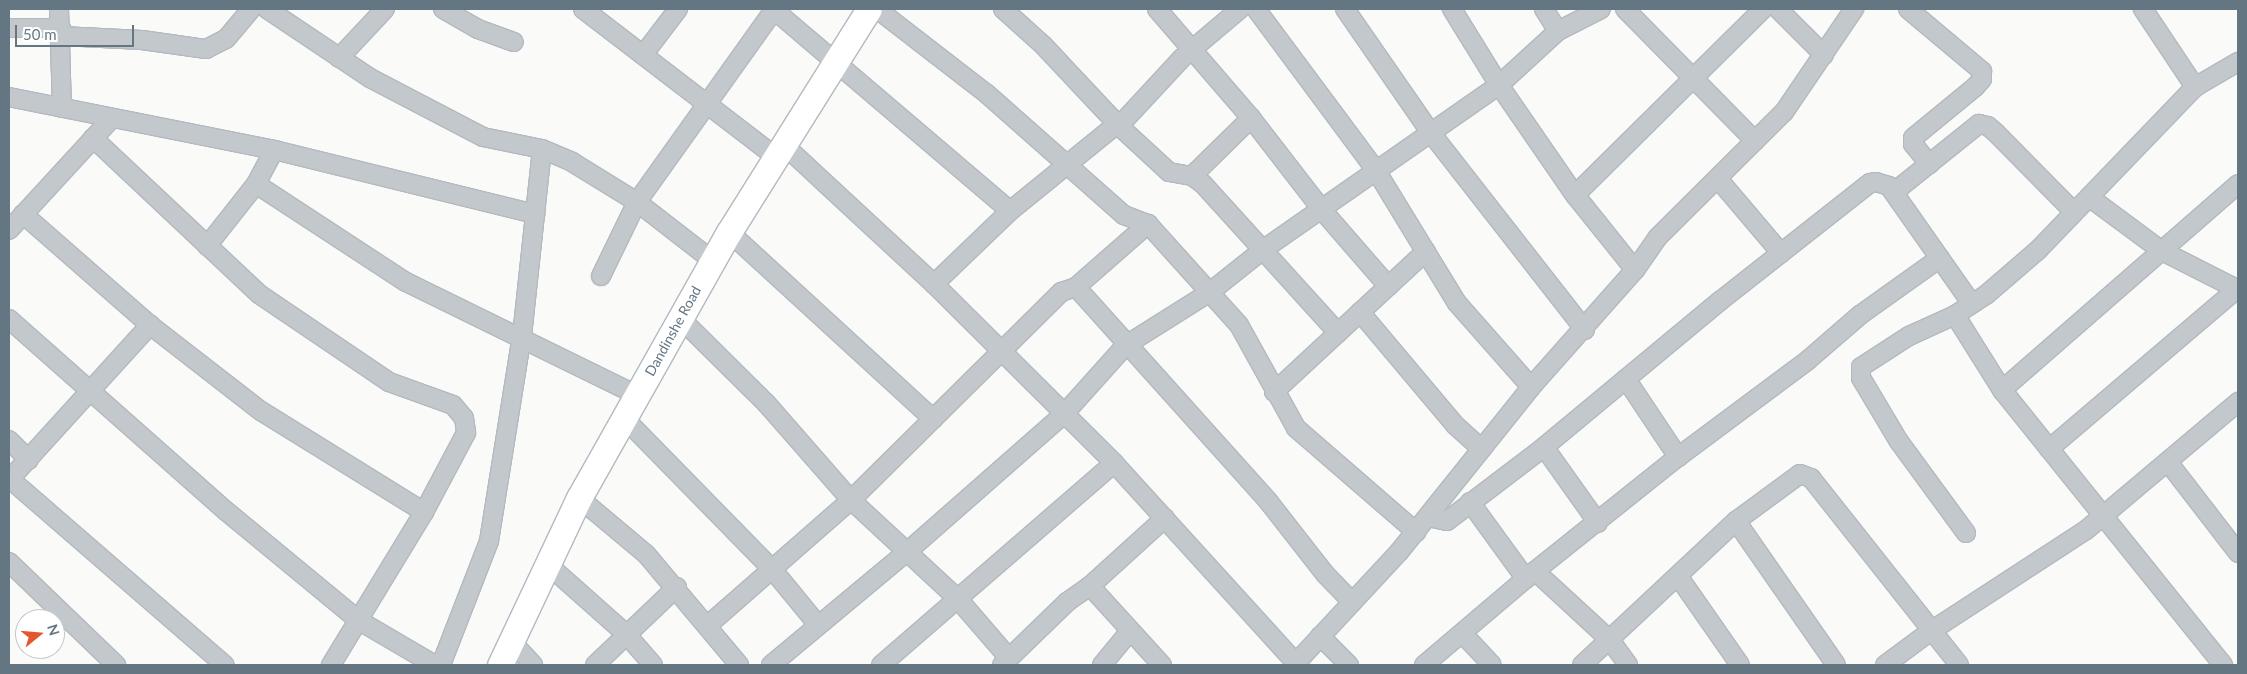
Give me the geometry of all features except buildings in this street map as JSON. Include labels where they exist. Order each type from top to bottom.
[{"type":"street","points":[[59,9],[62,108]]},
{"type":"street","points":[[9,28],[142,40],[206,50],[226,39],[251,9]]},
{"type":"street","points":[[267,9],[370,78],[483,136],[542,149],[572,162],[637,202],[713,261]]},
{"type":"street","points":[[340,58],[385,9]]},
{"type":"street","points":[[443,9],[478,29],[514,42]]},
{"type":"street","points":[[583,9],[707,106],[781,152],[934,284],[1114,463],[1166,518],[1295,664],[1416,532],[1531,388],[1585,330],[1635,270],[1658,237],[1719,180],[1784,112],[1824,56],[1854,9]]},
{"type":"street","points":[[643,55],[678,9]]},
{"type":"street","points":[[601,276],[637,202],[707,106],[774,9],[1010,211]]},
{"type":"street","name":"Dandinshe Road","points":[[500,665],[546,563],[579,498],[680,318],[729,232],[781,152],[834,61],[869,9]]},
{"type":"street","points":[[877,9],[988,94],[1124,216],[1148,224],[1239,324],[1254,348],[1274,392],[1296,428],[1416,532]]},
{"type":"street","points":[[1156,9],[1251,118],[1322,210],[1388,286]]},
{"type":"street","points":[[934,284],[1010,211],[1112,128],[1119,126],[1182,58],[1192,52],[1240,9]]},
{"type":"street","points":[[1256,9],[1377,172],[1457,302],[1531,388]]},
{"type":"street","points":[[1344,9],[1432,133],[1585,330]]},
{"type":"street","points":[[1452,9],[1499,85],[1575,195],[1635,270]]},
{"type":"street","points":[[1544,9],[1558,31]]},
{"type":"street","points":[[771,665],[908,551],[1064,414],[1126,345],[1210,292],[1264,249],[1377,172],[1499,85],[1558,31],[1601,9]]},
{"type":"street","points":[[1625,9],[1755,141]]},
{"type":"street","points":[[1575,195],[1763,9]]},
{"type":"street","points":[[1778,9],[1824,56]]},
{"type":"street","points":[[1908,9],[1982,71],[1982,79],[1975,87],[1913,138],[1913,144],[1929,164]]},
{"type":"street","points":[[2142,9],[2195,87]]},
{"type":"street","points":[[1010,11],[1119,126],[1169,172],[1192,176],[1264,249],[1338,333]]},
{"type":"street","points":[[1966,533],[1898,440],[1860,372],[1866,361],[1955,315],[1972,304],[2038,250],[2195,87],[2238,62]]},
{"type":"street","points":[[9,97],[274,150],[535,214]]},
{"type":"street","points":[[9,230],[112,118]]},
{"type":"street","points":[[1192,176],[1251,118]]},
{"type":"street","points":[[1894,192],[1979,124],[1988,126],[2074,212]]},
{"type":"street","points":[[93,138],[259,294],[389,382],[460,410],[466,433],[424,512],[331,665]]},
{"type":"street","points":[[441,665],[489,541],[522,336],[542,149]]},
{"type":"street","points":[[207,246],[256,184],[274,150]]},
{"type":"street","points":[[1719,180],[1781,252]]},
{"type":"street","points":[[1428,516],[1446,521],[1544,447],[1860,188],[1876,182],[1894,192],[1972,304]]},
{"type":"street","points":[[256,184],[406,282],[522,336],[637,395]]},
{"type":"street","points":[[2002,390],[2238,184]]},
{"type":"street","points":[[2049,449],[2238,289],[2162,251],[2089,197]]},
{"type":"street","points":[[24,214],[150,325],[261,412],[424,512]]},
{"type":"street","points":[[707,626],[851,500],[1003,352],[1061,292],[1076,287],[1148,224]]},
{"type":"street","points":[[729,232],[933,419]]},
{"type":"street","points":[[1274,392],[1426,251]]},
{"type":"street","points":[[1424,665],[1531,575],[1598,524],[1678,457],[1808,360],[1860,315],[1940,258]]},
{"type":"street","points":[[1076,287],[1126,345],[1268,501],[1325,574],[1352,602]]},
{"type":"street","points":[[1360,312],[1455,425],[1482,449]]},
{"type":"street","points":[[1955,315],[2002,390],[2223,665]]},
{"type":"street","points":[[680,318],[766,404],[851,500],[908,551],[958,600],[1005,662],[1067,602],[1090,586],[1166,518]]},
{"type":"street","points":[[9,319],[89,390],[358,620],[435,665]]},
{"type":"street","points":[[150,325],[89,390],[10,480],[225,665]]},
{"type":"street","points":[[1626,379],[1678,457]]},
{"type":"street","points":[[1885,665],[1930,631],[2103,516],[2238,402]]},
{"type":"street","points":[[624,418],[772,569],[818,625]]},
{"type":"street","points":[[9,440],[29,460]]},
{"type":"street","points":[[1544,447],[1598,524]]},
{"type":"street","points":[[2168,462],[2238,553]]},
{"type":"street","points":[[881,665],[1114,463]]},
{"type":"street","points":[[1582,665],[1736,521],[1795,476],[1806,474],[1959,665]]},
{"type":"street","points":[[579,498],[646,554],[677,586],[739,665]]},
{"type":"street","points":[[1470,502],[1531,575],[1610,640],[1628,665]]},
{"type":"street","points":[[1736,521],[1836,665]]},
{"type":"street","points":[[9,562],[115,665]]},
{"type":"street","points":[[546,563],[626,634],[654,665]]},
{"type":"street","points":[[1678,576],[1740,665]]},
{"type":"street","points":[[595,665],[677,586]]},
{"type":"street","points":[[1090,586],[1162,665]]},
{"type":"street","points":[[1102,665],[1130,631]]},
{"type":"street","points":[[1463,634],[1492,665]]},
{"type":"street","points":[[1320,636],[1349,665]]},
{"type":"street","points":[[510,640],[533,665]]}]
